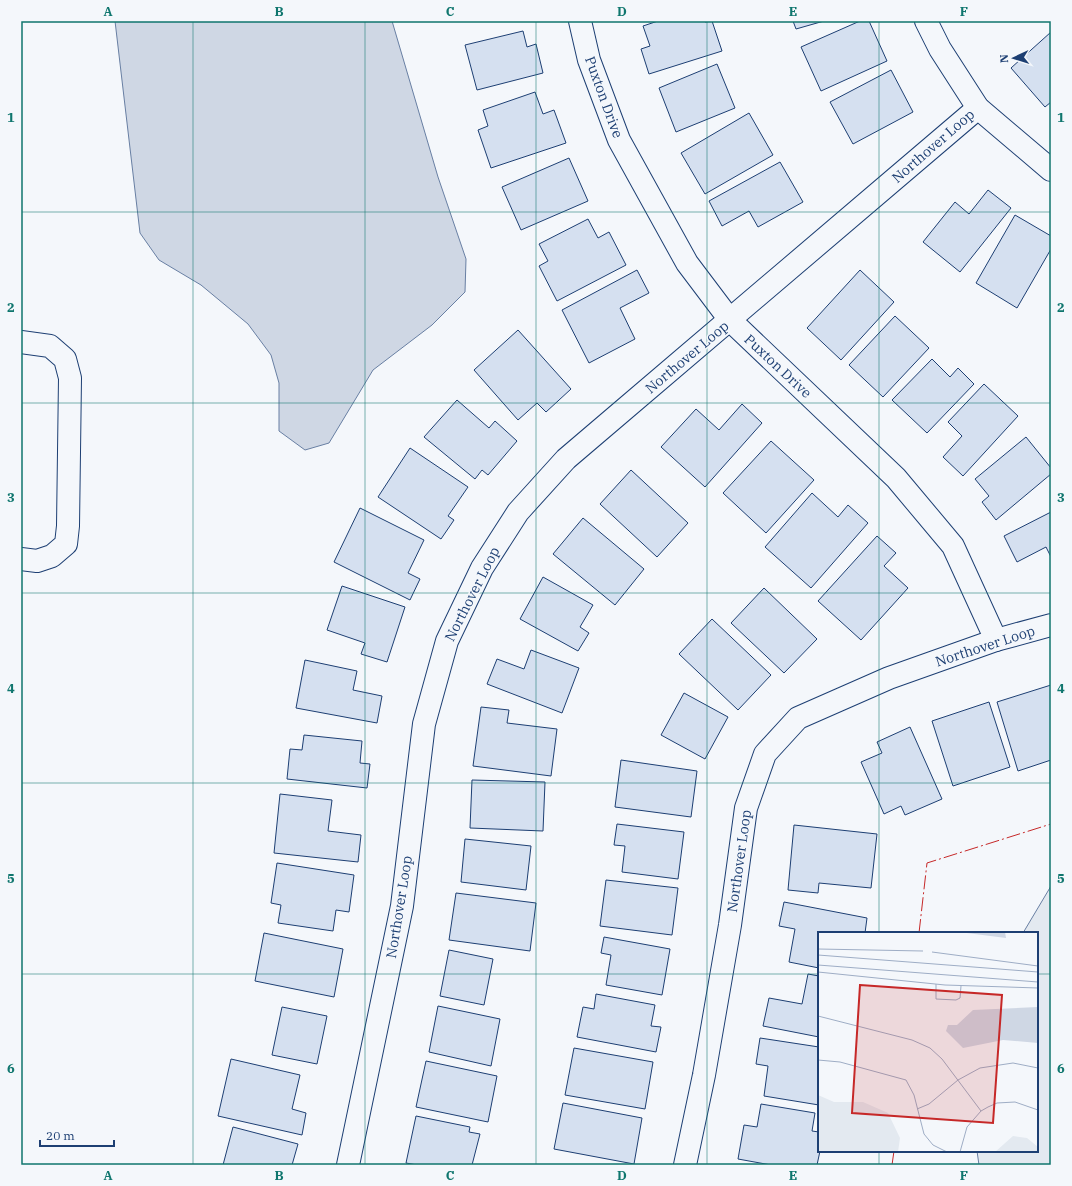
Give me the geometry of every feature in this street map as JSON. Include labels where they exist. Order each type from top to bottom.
[{"type":"street","name":"Puxton Drive","points":[[580,21],[589,60],[619,140],[687,263],[730,320],[896,478],[953,546],[996,640]]},
{"type":"street","points":[[926,21],[940,49],[978,108],[1051,170]]},
{"type":"street","name":"Northover Loop","points":[[348,1165],[402,906],[424,724],[447,641],[482,568],[518,512],[566,459],[978,108]]},
{"type":"street","points":[[21,342],[50,346],[65,359],[70,378],[68,526],[66,544],[52,556],[37,561],[21,559]]},
{"type":"street","name":"Northover Loop","points":[[686,1165],[704,1075],[730,925],[746,808],[765,754],[798,718],[889,678],[996,640],[1051,625]]},
{"type":"shaded area","points":[[115,21],[392,21],[438,177],[466,259],[465,292],[432,325],[373,370],[329,443],[305,450],[279,431],[279,383],[271,355],[248,324],[201,285],[159,260],[140,233]]},
{"type":"shaded area","points":[[1051,886],[1051,1165],[979,1165],[977,1152],[1038,1152],[1038,932],[1024,932]]},
{"type":"building","points":[[658,21],[712,21],[722,51],[649,74],[641,49],[650,46],[643,26]]},
{"type":"building","points":[[793,21],[824,21],[796,29]]},
{"type":"building","points":[[860,21],[869,21],[887,61],[821,91],[801,47]]},
{"type":"building","points":[[523,31],[527,47],[536,44],[543,73],[477,90],[465,45]]},
{"type":"building","points":[[1051,32],[1051,102],[1045,107],[1011,68]]},
{"type":"building","points":[[717,64],[735,108],[676,132],[659,88]]},
{"type":"building","points":[[891,70],[913,112],[853,144],[830,102]]},
{"type":"building","points":[[535,92],[543,114],[554,110],[566,143],[491,168],[478,130],[488,126],[483,110]]},
{"type":"building","points":[[749,113],[773,155],[705,194],[681,153]]},
{"type":"building","points":[[569,158],[588,201],[521,230],[502,187]]},
{"type":"building","points":[[780,162],[803,202],[758,227],[749,211],[722,226],[709,201]]},
{"type":"building","points":[[988,190],[1011,208],[960,272],[923,242],[955,202],[969,214]]},
{"type":"building","points":[[1015,215],[1051,236],[1051,249],[1017,308],[976,283]]},
{"type":"building","points":[[588,219],[598,238],[609,232],[626,265],[557,301],[539,266],[548,261],[539,244]]},
{"type":"building","points":[[637,270],[649,293],[620,308],[635,339],[589,363],[562,310]]},
{"type":"building","points":[[860,270],[894,302],[841,360],[807,328]]},
{"type":"building","points":[[895,316],[929,348],[883,397],[849,365]]},
{"type":"building","points":[[518,330],[571,389],[546,412],[537,403],[518,420],[474,370]]},
{"type":"building","points":[[932,359],[950,377],[958,368],[974,384],[927,433],[892,400]]},
{"type":"building","points":[[984,384],[1018,416],[963,476],[943,457],[962,436],[948,422]]},
{"type":"building","points":[[457,400],[489,428],[495,421],[517,441],[488,475],[482,470],[475,479],[424,437]]},
{"type":"building","points":[[742,404],[762,423],[705,487],[661,447],[696,409],[719,430]]},
{"type":"building","points":[[1026,437],[1051,468],[1051,474],[996,520],[982,502],[989,496],[975,479]]},
{"type":"building","points":[[771,441],[814,480],[766,533],[723,493]]},
{"type":"building","points":[[410,448],[468,487],[448,516],[454,520],[441,539],[378,497]]},
{"type":"building","points":[[631,470],[688,523],[657,557],[600,504]]},
{"type":"building","points":[[812,493],[838,517],[848,505],[868,523],[811,588],[765,547]]},
{"type":"building","points":[[360,508],[424,540],[408,573],[420,579],[410,600],[334,562]]},
{"type":"building","points":[[1051,512],[1051,557],[1046,547],[1017,562],[1004,536]]},
{"type":"building","points":[[583,518],[644,569],[615,605],[553,554]]},
{"type":"building","points":[[877,536],[896,553],[884,566],[908,588],[861,640],[818,601]]},
{"type":"building","points":[[543,577],[593,605],[580,627],[589,633],[578,651],[520,619]]},
{"type":"building","points":[[342,586],[405,607],[387,662],[361,654],[365,643],[327,630]]},
{"type":"building","points":[[764,588],[817,639],[784,673],[731,623]]},
{"type":"building","points":[[712,619],[771,675],[738,710],[679,654]]},
{"type":"building","points":[[531,650],[579,668],[562,713],[487,684],[497,659],[524,669]]},
{"type":"building","points":[[305,660],[357,671],[353,690],[382,696],[377,723],[296,708]]},
{"type":"building","points":[[1051,685],[1051,760],[1018,771],[997,702]]},
{"type":"building","points":[[684,693],[728,717],[705,759],[661,735]]},
{"type":"building","points":[[989,702],[1010,767],[953,786],[932,721]]},
{"type":"building","points":[[481,707],[509,710],[507,723],[557,729],[551,776],[473,766]]},
{"type":"building","points":[[910,727],[942,799],[905,815],[901,806],[884,814],[861,762],[882,753],[877,742]]},
{"type":"building","points":[[304,735],[362,741],[360,763],[370,764],[367,788],[287,779],[290,749],[302,750]]},
{"type":"building","points":[[621,760],[697,771],[691,817],[615,807]]},
{"type":"building","points":[[472,780],[545,782],[543,831],[470,828]]},
{"type":"building","points":[[280,794],[332,800],[328,831],[361,835],[358,862],[274,853]]},
{"type":"building","points":[[617,824],[684,832],[678,879],[622,872],[625,846],[614,845]]},
{"type":"building","points":[[794,825],[877,834],[871,888],[819,883],[818,893],[788,890]]},
{"type":"building","points":[[465,839],[531,846],[526,890],[461,882]]},
{"type":"building","points":[[277,863],[354,875],[349,912],[336,910],[333,931],[278,923],[281,905],[271,903]]},
{"type":"building","points":[[606,880],[678,888],[672,935],[600,926]]},
{"type":"building","points":[[456,893],[536,903],[530,951],[449,940]]},
{"type":"building","points":[[784,902],[867,918],[865,932],[818,932],[818,968],[789,962],[795,929],[779,926]]},
{"type":"building","points":[[264,933],[343,949],[334,997],[255,981]]},
{"type":"building","points":[[604,937],[670,949],[662,995],[606,985],[611,955],[601,953]]},
{"type":"building","points":[[449,950],[493,959],[484,1005],[440,996]]},
{"type":"building","points":[[808,974],[818,976],[818,1037],[763,1026],[769,998],[802,1004]]},
{"type":"building","points":[[596,994],[655,1005],[651,1026],[661,1027],[656,1052],[577,1037],[583,1007],[594,1009]]},
{"type":"building","points":[[438,1006],[500,1019],[491,1066],[429,1052]]},
{"type":"building","points":[[282,1007],[327,1016],[317,1064],[272,1055]]},
{"type":"building","points":[[760,1038],[818,1047],[818,1105],[764,1096],[768,1066],[756,1064]]},
{"type":"building","points":[[574,1048],[653,1062],[645,1109],[565,1095]]},
{"type":"building","points":[[231,1059],[300,1075],[292,1109],[306,1113],[302,1135],[218,1116]]},
{"type":"building","points":[[426,1061],[497,1076],[488,1122],[416,1107]]},
{"type":"building","points":[[563,1103],[642,1118],[634,1164],[554,1149]]},
{"type":"building","points":[[761,1104],[815,1113],[812,1131],[818,1132],[818,1152],[820,1152],[817,1165],[771,1165],[738,1159],[744,1125],[757,1127]]},
{"type":"building","points":[[416,1116],[470,1127],[469,1132],[480,1134],[472,1165],[417,1165],[406,1163]]},
{"type":"building","points":[[233,1127],[298,1144],[292,1165],[223,1165]]},
{"type":"power","points":[[919,932],[927,863],[1051,824]]},
{"type":"power","points":[[892,1165],[894,1152]]}]
